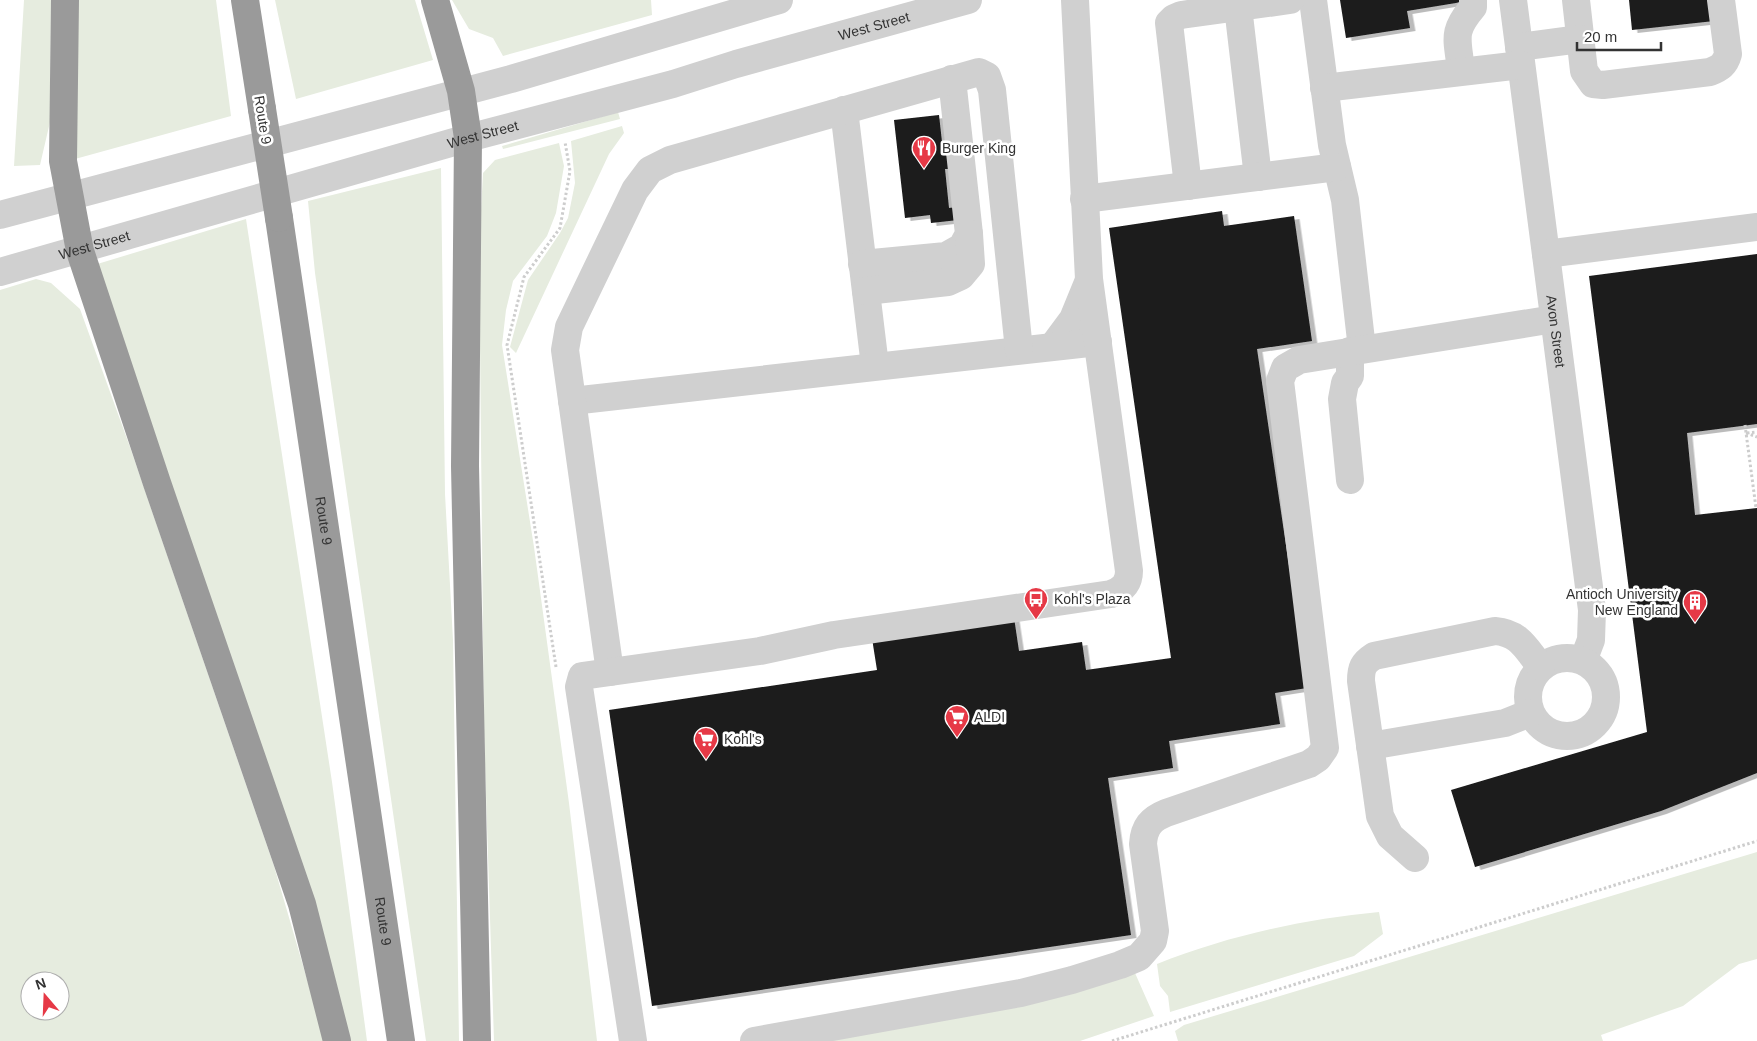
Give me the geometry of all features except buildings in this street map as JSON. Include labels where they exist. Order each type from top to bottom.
[{"type":"highway","points":[[65,0],[63,161],[80,251],[160,493],[302,904],[337,1041]]},
{"type":"highway","name":"Route 9","points":[[245,0],[401,1041]]},
{"type":"highway","points":[[435,0],[461,91],[468,138],[465,466],[477,1041]]},
{"type":"street","points":[[0,215],[511,79],[734,7],[779,0]]},
{"type":"street","points":[[633,1041],[579,683],[582,676],[760,651],[834,635],[1111,594],[1120,591],[1126,584],[1129,571],[1090,279],[1084,199],[1075,0]]},
{"type":"street","points":[[1188,186],[1169,23],[1174,18],[1182,15],[1290,0]]},
{"type":"street","points":[[1313,0],[1324,88],[1337,167],[1345,200],[1356,350],[1350,376],[1345,383],[1342,398],[1350,480]]},
{"type":"street","points":[[1461,71],[1458,29],[1464,16],[1473,7],[1473,0]]},
{"type":"street","name":"Avon Street","points":[[1513,0],[1592,610],[1591,640],[1583,661]]},
{"type":"street","points":[[1576,0],[1584,71],[1593,84],[1603,85],[1710,72],[1720,68],[1726,62],[1728,54],[1721,0]]},
{"type":"street","name":"West Street","points":[[0,272],[80,251],[468,138],[673,84],[736,64],[962,1]]},
{"type":"street","points":[[1238,7],[1258,177]]},
{"type":"street","points":[[1324,88],[1461,71],[1580,39]]},
{"type":"street","points":[[610,672],[566,350],[569,327],[635,190],[650,170],[670,160],[979,72],[987,76],[992,90],[1019,350]]},
{"type":"street","points":[[866,291],[948,282],[961,276],[971,264],[952,79]]},
{"type":"street","points":[[844,110],[875,366]]},
{"type":"street","points":[[1084,199],[1337,167]]},
{"type":"street","points":[[1546,254],[1757,227]]},
{"type":"street","points":[[862,264],[946,256],[962,247],[969,234]]},
{"type":"street","points":[[1053,346],[1072,319],[1090,279]]},
{"type":"street","points":[[754,1041],[1020,993],[1120,966],[1139,957],[1153,941],[1155,931],[1144,834],[1148,824],[1156,817],[1176,809],[1309,764],[1318,758],[1325,748],[1280,381],[1285,368],[1291,363],[1356,350],[1554,319]]},
{"type":"street","points":[[572,401],[1098,342]]},
{"type":"street","points":[[1415,858],[1390,836],[1383,825],[1370,746],[1362,668],[1366,661],[1374,656],[1495,631],[1504,632],[1516,637],[1540,667]]},
{"type":"street","points":[[1563,657],[1583,661],[1599,674],[1605,686],[1606,699],[1603,713],[1595,724],[1584,732],[1559,736],[1542,728],[1530,713],[1527,701],[1528,688],[1532,677],[1540,667],[1551,660],[1563,657]]},
{"type":"street","points":[[1370,746],[1505,723],[1530,713]]},
{"type":"path","points":[[556,669],[507,345],[524,277],[560,228],[570,171],[564,138]]},
{"type":"path","points":[[1745,425],[1756,508]]},
{"type":"path","points":[[1746,433],[1757,432]]},
{"type":"path","points":[[1746,433],[1757,437]]},
{"type":"path","points":[[1112,1041],[1757,841]]},
{"type":"shaded area","points":[[24,0],[51,0],[50,122],[40,165],[14,166]]},
{"type":"shaded area","points":[[78,0],[216,0],[231,116],[75,159]]},
{"type":"shaded area","points":[[275,0],[415,0],[433,60],[296,99]]},
{"type":"shaded area","points":[[452,0],[651,0],[652,15],[503,56],[493,38],[469,29]]},
{"type":"shaded area","points":[[618,112],[620,119],[503,149],[502,146]]},
{"type":"shaded area","points":[[622,126],[624,133],[609,154],[516,353],[510,347],[528,280],[568,218],[575,183],[571,141]]},
{"type":"shaded area","points":[[559,143],[564,166],[556,213],[547,236],[513,281],[506,310],[502,345],[534,547],[569,803],[597,1041],[494,1041],[484,733],[479,249],[483,173],[495,160]]},
{"type":"shaded area","points":[[441,168],[445,494],[453,640],[459,1041],[426,1041],[315,273],[308,201]]},
{"type":"shaded area","points":[[246,219],[332,782],[367,1041],[347,1041],[94,265]]},
{"type":"shaded area","points":[[36,279],[51,283],[80,309],[130,447],[274,866],[325,1041],[0,1041],[0,290]]},
{"type":"shaded area","points":[[1757,852],[1757,959],[1739,964],[1683,1006],[1601,1035],[1603,1041],[1178,1041],[1175,1031],[1184,1025]]},
{"type":"shaded area","points":[[1379,912],[1383,934],[1354,956],[1170,1012],[1168,996],[1160,986],[1157,964],[1211,945],[1266,930],[1323,919]]},
{"type":"shaded area","points":[[1135,973],[1154,1016],[1080,1041],[827,1041]]},
{"type":"place","name":"Burger King","points":[[924,169]]},
{"type":"place","name":"Kohl's Plaza","points":[[1036,620]]},
{"type":"place","name":"Antioch University New England","points":[[1695,623]]},
{"type":"place","name":"ALDI","points":[[957,738]]},
{"type":"place","name":"Kohl's","points":[[706,760]]}]
